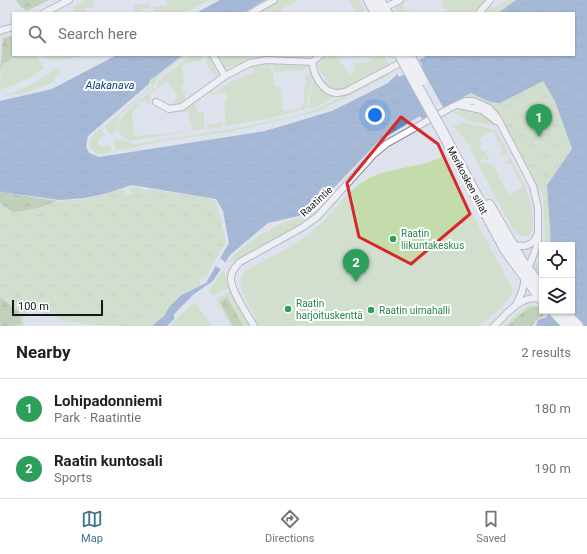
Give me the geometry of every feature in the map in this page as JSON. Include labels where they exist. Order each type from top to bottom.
[{"type":"main road","points":[[369,0],[379,10]]},
{"type":"main road","name":"Merikosken sillat","points":[[401,56],[509,240],[539,296]]},
{"type":"main road","name":"Merikosken sillat","points":[[409,56],[446,133],[505,250],[526,274],[539,285]]},
{"type":"main road","points":[[556,314],[568,326]]},
{"type":"main road","points":[[566,314],[578,326]]},
{"type":"street","points":[[46,12],[69,0]]},
{"type":"street","points":[[253,12],[274,0]]},
{"type":"street","points":[[379,10],[400,0]]},
{"type":"street","points":[[480,12],[490,0]]},
{"type":"street","points":[[0,31],[12,27]]},
{"type":"street","points":[[214,56],[225,76]]},
{"type":"street","points":[[156,102],[169,109],[182,107],[225,76],[250,63],[266,60],[312,62],[320,56]]},
{"type":"street","points":[[312,62],[318,81],[326,90],[341,94],[412,56]]},
{"type":"street","name":"Raatintie","points":[[254,326],[232,288],[230,279],[236,266],[240,262],[303,227],[318,216],[373,155],[386,144],[466,101],[485,105],[493,111],[533,186],[538,208],[537,248],[526,274],[522,292],[515,307]]},
{"type":"street","points":[[509,240],[516,245],[528,245],[535,240],[538,231]]},
{"type":"street","name":"Raatintie","points":[[494,326],[515,307],[528,298],[539,299]]},
{"type":"highlighted area","points":[[401,117],[438,144],[470,214],[411,264],[359,237],[347,183]]},
{"type":"green space","points":[[16,0],[49,0],[27,11],[21,7]]},
{"type":"green space","points":[[85,0],[93,0],[94,7],[85,8],[85,12],[73,12],[74,6]]},
{"type":"green space","points":[[166,0],[209,0],[187,12],[153,12],[153,7],[166,5]]},
{"type":"green space","points":[[278,0],[298,0],[281,9],[282,12],[258,12]]},
{"type":"green space","points":[[349,0],[359,0],[364,9],[363,12],[355,12]]},
{"type":"green space","points":[[406,0],[408,0],[402,3],[405,12],[397,12],[395,8]]},
{"type":"green space","points":[[442,0],[486,0],[477,12],[447,12],[447,9],[444,9]]},
{"type":"green space","points":[[508,0],[516,0],[499,12],[483,12],[487,7],[495,7]]},
{"type":"green space","points":[[151,3],[149,8],[142,10],[141,12],[135,12],[134,5]]},
{"type":"green space","points":[[12,36],[12,56],[10,60],[3,63],[0,72],[3,38]]},
{"type":"green space","points":[[12,56],[36,56],[44,68],[28,79],[0,90],[1,64],[12,58]]},
{"type":"green space","points":[[44,56],[78,56],[59,60],[50,60]]},
{"type":"green space","points":[[183,56],[186,56],[159,76],[153,87],[119,116],[116,131],[110,135],[105,126],[152,86],[149,81]]},
{"type":"green space","points":[[190,56],[201,56],[202,60],[182,65],[184,85],[181,85],[186,100],[173,106],[172,102],[178,97],[167,81],[158,88],[156,86],[160,79]]},
{"type":"green space","points":[[206,56],[209,56],[218,75],[216,77],[209,68],[206,60],[208,59]]},
{"type":"green space","points":[[217,56],[249,56],[250,60],[227,68],[222,66]]},
{"type":"green space","points":[[328,56],[336,56],[351,76],[355,70],[353,63],[368,62],[376,56],[385,56],[390,65],[346,89],[332,91],[323,84],[326,80],[318,65]]},
{"type":"green space","points":[[268,64],[273,73],[275,87],[280,86],[283,111],[300,109],[304,103],[304,87],[307,86],[305,78],[312,70],[313,73],[306,109],[266,119],[226,126],[224,101],[227,101],[226,93],[212,95],[208,92],[211,90],[214,94],[229,83],[254,72],[252,67]]},
{"type":"green space","points":[[270,64],[307,67],[301,72],[299,70],[276,72]]},
{"type":"green space","points":[[57,68],[60,68],[61,73],[51,83],[24,93],[6,96],[36,82]]},
{"type":"green space","points":[[394,70],[388,76],[317,112],[229,132],[169,140],[116,151],[114,141],[118,139],[135,144],[232,129],[303,114],[321,107]]},
{"type":"green space","points":[[314,75],[317,82],[327,93],[335,96],[319,106],[308,109]]},
{"type":"green space","points":[[543,81],[549,88],[553,96],[572,149],[547,185],[543,186],[544,193],[539,193],[536,184],[499,114],[500,103]]},
{"type":"green space","points":[[155,88],[156,90],[150,94],[150,104],[145,100],[141,103],[139,101]]},
{"type":"green space","points":[[471,93],[490,102],[500,103],[499,114],[493,108],[481,101],[461,100],[447,105]]},
{"type":"green space","points":[[138,102],[141,107],[134,110],[132,113],[134,136],[192,131],[130,141],[123,137],[119,132],[120,122],[123,116]]},
{"type":"green space","points":[[195,103],[198,112],[204,112],[205,129],[193,131],[187,111],[177,113]]},
{"type":"green space","points":[[466,109],[481,112],[497,126],[470,121],[452,112]]},
{"type":"green space","points":[[223,122],[223,127],[208,129],[207,125]]},
{"type":"green space","points":[[463,122],[496,130],[509,153],[501,156],[500,154],[503,151],[492,131],[479,139],[482,145],[480,147],[483,152],[485,150],[490,161],[483,159],[480,162],[492,164],[509,195],[523,187],[510,163],[506,165],[504,163],[511,158],[525,185],[532,207],[533,218],[529,236],[521,236],[513,229],[471,151],[471,147],[453,126]]},
{"type":"green space","points":[[101,128],[105,135],[99,139],[98,143],[100,146],[110,145],[112,152],[98,155],[90,148],[90,142],[92,136]]},
{"type":"green space","name":"Raatin liikuntakeskus","points":[[442,157],[512,288],[512,293],[509,298],[495,314],[480,326],[258,326],[254,319],[256,317],[246,301],[241,288],[242,276],[245,271],[304,238],[325,219],[351,191],[366,180],[375,175],[423,164]]},
{"type":"green space","points":[[547,185],[551,242],[545,242],[543,186]]},
{"type":"green space","points":[[129,187],[139,187],[145,191],[148,189],[205,197],[216,201],[226,242],[205,277],[176,294],[166,297],[139,326],[83,324],[56,318],[30,307],[24,318],[24,326],[15,326],[22,323],[19,311],[0,297],[0,203],[13,213],[39,208],[58,201],[85,199],[124,189],[126,195],[131,194]]},
{"type":"green space","points":[[0,192],[58,201],[39,208],[13,213],[0,203]]},
{"type":"green space","points":[[320,209],[309,217],[310,214]]},
{"type":"green space","points":[[299,218],[308,218],[296,227],[234,263],[233,261],[227,264],[242,248],[276,226]]},
{"type":"green space","points":[[534,260],[539,265],[539,274],[533,266]]},
{"type":"green space","points":[[223,271],[227,278],[229,288],[213,295],[209,290]]},
{"type":"green space","points":[[199,280],[201,285],[181,294],[156,324],[151,326],[139,326],[166,297],[176,294]]},
{"type":"green space","points":[[230,291],[250,326],[231,326],[217,301],[218,298]]},
{"type":"green space","points":[[0,297],[19,311],[22,323],[15,326],[0,326]]},
{"type":"green space","points":[[227,297],[243,326],[233,326],[220,302]]},
{"type":"green space","points":[[194,302],[213,326],[169,326]]},
{"type":"green space","points":[[528,305],[538,306],[528,308],[507,326],[503,326]]},
{"type":"green space","points":[[538,306],[539,314],[544,314],[532,326],[507,326],[528,308]]},
{"type":"water","points":[[220,0],[265,0],[246,12],[198,12]]},
{"type":"water","name":"Alakanava","points":[[516,0],[587,0],[587,326],[536,326],[538,320],[547,317],[549,314],[575,314],[575,242],[551,242],[547,185],[572,149],[555,101],[543,81],[500,103],[490,102],[471,93],[422,119],[420,116],[379,141],[325,197],[303,215],[268,223],[230,255],[213,281],[194,294],[174,314],[174,319],[167,326],[152,326],[164,316],[170,306],[181,295],[206,283],[229,243],[223,211],[216,199],[132,185],[108,193],[85,198],[60,200],[0,192],[0,101],[52,89],[115,56],[182,56],[149,81],[150,83],[88,136],[86,146],[89,153],[99,157],[265,131],[332,111],[388,83],[397,74],[399,77],[422,65],[419,60],[426,56],[575,56],[575,12],[499,12]]},
{"type":"pier","points":[[417,60],[444,109],[428,118],[404,73],[419,64]]},
{"type":"pier","points":[[219,257],[226,263],[222,270],[214,265]]},
{"type":"place","name":"Lohipadonniemi","points":[[539,137]]},
{"type":"place","name":"Raatin liikuntakeskus","points":[[393,239]]},
{"type":"place","name":"Raatin kuntosali","points":[[356,282]]},
{"type":"place","name":"Raatin harjoituskenttä","points":[[288,309]]},
{"type":"place","name":"Raatin uimahalli","points":[[371,310]]}]
